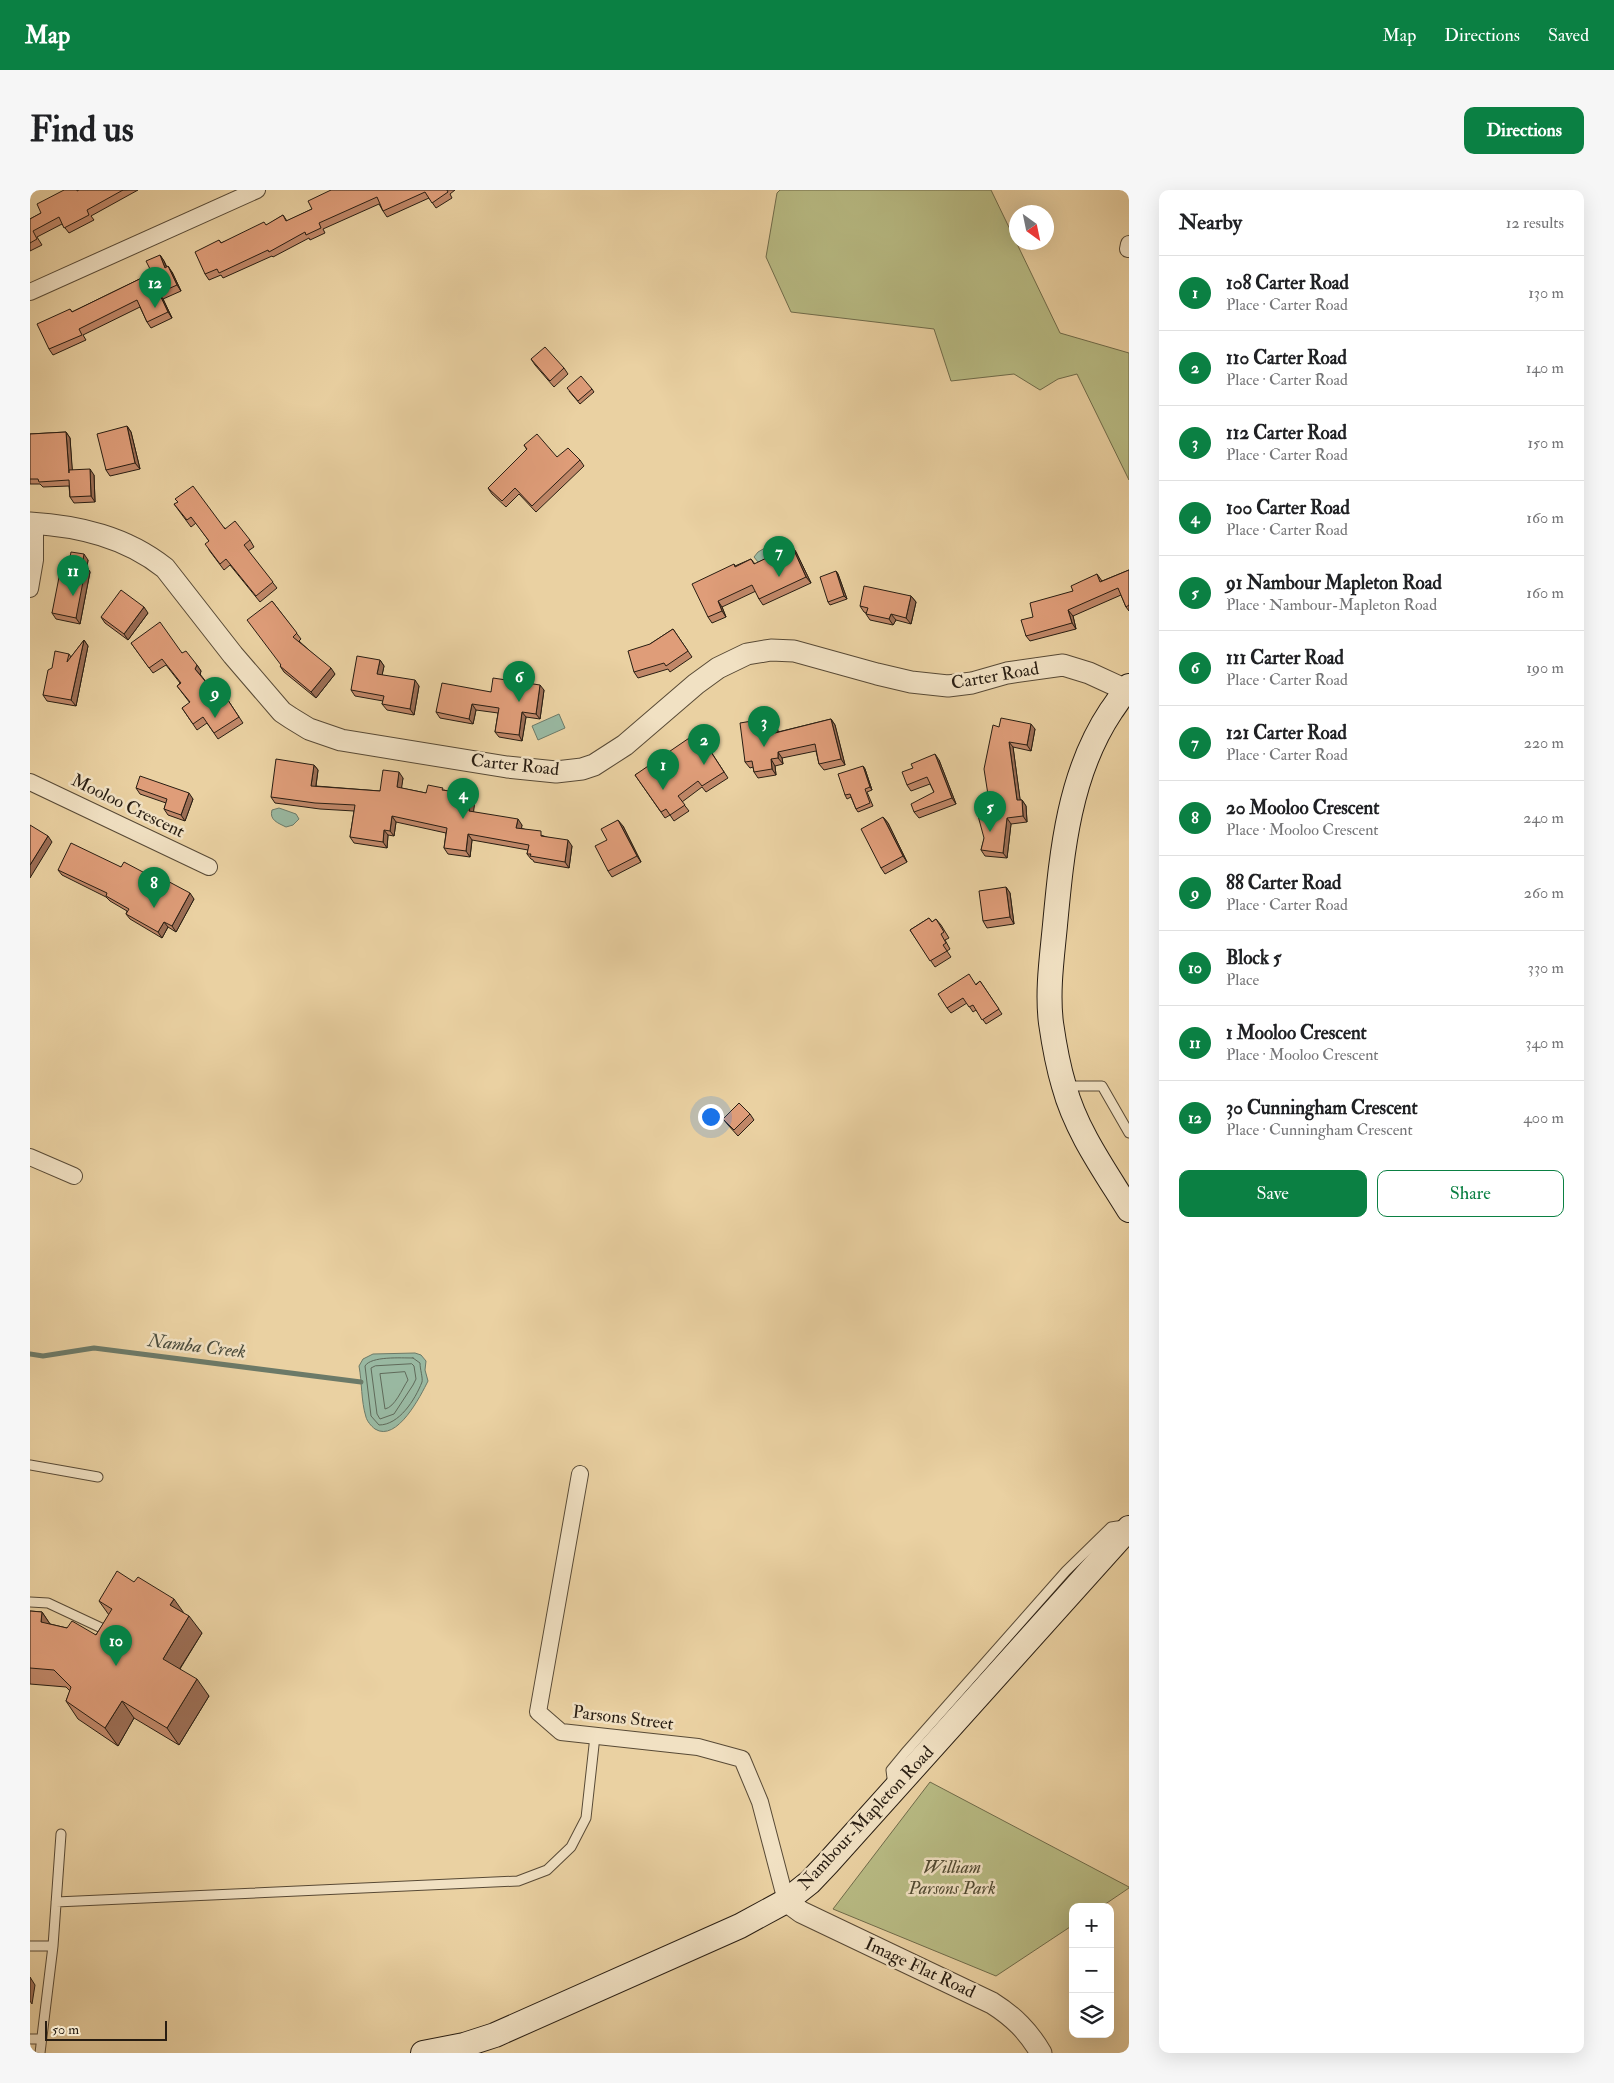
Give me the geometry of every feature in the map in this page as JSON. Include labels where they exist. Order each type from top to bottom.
[{"type":"main road","points":[[1127,688],[1099,730],[1080,772],[1069,815],[1058,886],[1050,973],[1051,1022],[1063,1084],[1075,1115],[1097,1158],[1129,1210]]},
{"type":"main road","name":"Nambour-Mapleton Road","points":[[423,2053],[464,2045],[495,2035],[740,1926],[786,1901],[810,1882],[894,1791],[1129,1528]]},
{"type":"street","points":[[30,292],[257,190]]},
{"type":"street","points":[[30,589],[35,560],[32,523]]},
{"type":"street","name":"Carter Road","points":[[32,523],[82,530],[120,540],[165,568],[282,712],[309,729],[341,740],[507,767],[556,772],[582,769],[594,765],[625,746],[696,684],[718,668],[747,654],[771,650],[794,651],[911,682],[948,686],[972,683],[1007,673],[1063,665],[1127,688]]},
{"type":"street","name":"Mooloo Crescent","points":[[30,782],[209,867]]},
{"type":"street","points":[[30,1157],[74,1176]]},
{"type":"street","name":"Parsons Street","points":[[580,1474],[538,1712],[562,1732],[698,1747],[742,1759],[760,1802],[786,1901]]},
{"type":"street","name":"Image Flat Road","points":[[786,1901],[801,1912],[992,2003],[1011,2015],[1026,2029],[1041,2053]]},
{"type":"lane","points":[[1063,1084],[1102,1086],[1129,1133]]},
{"type":"lane","points":[[30,1465],[98,1476]]},
{"type":"lane","points":[[894,1791],[891,1770],[905,1753],[1066,1571],[1111,1527],[1129,1524]]},
{"type":"lane","points":[[30,1602],[48,1603],[110,1632]]},
{"type":"lane","points":[[56,1902],[518,1881],[547,1870],[571,1847],[586,1818],[595,1736]]},
{"type":"lane","points":[[40,2053],[53,1946],[61,1834]]},
{"type":"lane","points":[[30,1946],[53,1946]]},
{"type":"lane","points":[[30,2039],[41,2039]]},
{"type":"green space","points":[[780,190],[991,190],[1009,227],[1009,250],[1020,250],[1060,333],[1129,353],[1129,480],[1077,374],[1058,379],[1040,390],[1014,374],[951,381],[934,329],[791,312],[766,257],[777,193]]},
{"type":"green space","name":"William Parsons Park","points":[[930,1782],[1129,1887],[1107,1903],[1069,1903],[1069,1928],[996,1976],[833,1909]]},
{"type":"water","points":[[772,544],[778,545],[781,549],[778,555],[758,562],[754,557],[758,552]]},
{"type":"water","points":[[559,714],[565,728],[538,740],[532,726]]},
{"type":"water","points":[[279,808],[296,814],[299,819],[293,825],[286,827],[280,824],[273,819],[271,813],[272,810]]},
{"type":"water","points":[[415,1353],[421,1355],[426,1361],[425,1370],[428,1381],[425,1388],[400,1424],[383,1432],[375,1429],[367,1420],[364,1411],[359,1366],[363,1359],[373,1354]]},
{"type":"building","points":[[64,190],[123,190],[87,210],[89,215],[64,228],[59,217],[33,231],[37,239],[30,243],[30,219],[41,213],[37,204]]},
{"type":"building","points":[[331,190],[447,190],[448,192],[432,203],[425,192],[383,211],[377,197],[319,223],[321,228],[306,235],[305,232],[269,252],[268,250],[219,273],[217,269],[205,274],[195,252],[219,240],[221,243],[264,222],[266,225],[283,215],[286,221],[312,209],[308,201]]},
{"type":"building","points":[[160,255],[165,268],[168,266],[177,285],[159,293],[168,312],[147,322],[137,300],[79,329],[82,335],[49,349],[37,324],[70,309],[72,312],[152,273],[146,261]]},
{"type":"building","points":[[545,347],[564,368],[550,381],[531,359]]},
{"type":"building","points":[[581,376],[592,389],[578,401],[567,388]]},
{"type":"building","points":[[127,426],[135,463],[106,470],[97,434]]},
{"type":"building","points":[[66,432],[69,473],[69,470],[90,469],[91,496],[70,497],[69,480],[39,482],[38,479],[30,479],[30,434]]},
{"type":"building","points":[[537,434],[557,457],[568,448],[580,460],[532,506],[515,488],[502,501],[488,488],[527,449],[524,445]]},
{"type":"building","points":[[193,486],[225,529],[235,521],[250,540],[244,545],[273,582],[256,596],[226,559],[220,564],[205,544],[209,541],[191,517],[187,520],[174,504],[178,502],[175,499]]},
{"type":"building","points":[[792,546],[806,577],[759,599],[752,585],[718,601],[722,611],[708,617],[692,584],[734,564],[735,567],[751,559],[754,564]]},
{"type":"building","points":[[71,552],[84,554],[82,566],[86,566],[76,618],[52,613],[62,562],[69,563]]},
{"type":"building","points":[[1129,570],[1129,605],[1126,607],[1118,588],[1068,610],[1072,623],[1026,636],[1021,620],[1033,617],[1030,603],[1073,591],[1071,586],[1097,574],[1100,582]]},
{"type":"building","points":[[836,571],[844,596],[828,602],[820,577]]},
{"type":"building","points":[[864,586],[911,596],[906,618],[891,614],[889,619],[866,614],[868,608],[860,606]]},
{"type":"building","points":[[121,590],[144,607],[124,634],[101,617]]},
{"type":"building","points":[[272,601],[297,633],[293,637],[331,668],[311,692],[280,666],[247,620]]},
{"type":"building","points":[[160,622],[182,653],[186,651],[197,665],[195,669],[210,687],[216,682],[239,717],[214,733],[203,717],[193,724],[182,708],[190,702],[177,686],[181,683],[162,659],[149,668],[131,643]]},
{"type":"building","points":[[673,629],[688,651],[666,666],[664,663],[634,672],[628,651],[650,644]]},
{"type":"building","points":[[84,640],[71,700],[43,695],[48,670],[52,668],[55,651],[69,654],[67,662]]},
{"type":"building","points":[[357,656],[380,660],[377,674],[415,680],[410,709],[382,704],[384,696],[351,690]]},
{"type":"building","points":[[493,678],[540,685],[536,714],[522,712],[519,735],[495,732],[499,708],[472,704],[469,719],[436,712],[442,683],[491,692]]},
{"type":"building","points":[[772,711],[775,733],[831,719],[841,759],[819,764],[815,744],[778,752],[778,758],[771,759],[772,769],[754,772],[752,761],[745,762],[740,723],[752,721],[751,714]]},
{"type":"building","points":[[1001,718],[1031,724],[1027,745],[1009,742],[1017,800],[1022,800],[1023,816],[1007,818],[1003,853],[981,850],[984,838],[977,812],[991,814],[984,769],[993,725],[999,727]]},
{"type":"building","points":[[698,732],[724,772],[702,786],[698,781],[678,796],[685,805],[670,815],[666,809],[661,812],[635,775]]},
{"type":"building","points":[[935,754],[952,798],[914,812],[911,804],[934,792],[927,777],[907,785],[902,772],[913,768],[911,764]]},
{"type":"building","points":[[276,759],[314,765],[311,786],[380,791],[383,770],[399,772],[397,787],[426,793],[428,785],[443,788],[442,790],[471,794],[469,811],[518,819],[516,828],[541,831],[541,836],[568,840],[565,862],[530,856],[531,854],[527,854],[529,845],[468,834],[466,851],[444,848],[447,828],[392,816],[390,831],[384,830],[383,842],[350,837],[355,805],[315,803],[271,797]]},
{"type":"building","points":[[863,766],[870,787],[865,789],[870,803],[856,809],[850,794],[845,795],[838,774]]},
{"type":"building","points":[[140,776],[189,793],[181,815],[164,809],[167,799],[136,788]]},
{"type":"building","points":[[883,817],[903,856],[881,868],[861,829]]},
{"type":"building","points":[[618,820],[637,856],[608,871],[595,846],[607,840],[601,829]]},
{"type":"building","points":[[30,825],[48,836],[30,865]]},
{"type":"building","points":[[71,843],[121,867],[124,862],[158,880],[160,877],[190,893],[172,926],[164,922],[158,932],[126,914],[129,909],[106,896],[107,893],[58,870]]},
{"type":"building","points":[[1006,887],[1010,917],[983,921],[979,891]]},
{"type":"building","points":[[929,918],[932,922],[936,919],[944,932],[941,934],[946,943],[943,945],[947,951],[930,961],[910,930]]},
{"type":"building","points":[[969,974],[976,985],[980,981],[999,1009],[982,1020],[973,1005],[969,1007],[963,998],[947,1008],[938,994]]},
{"type":"building","points":[[739,1103],[750,1114],[734,1130],[723,1119]]},
{"type":"building","points":[[117,1571],[134,1582],[138,1577],[174,1599],[170,1605],[189,1616],[163,1659],[197,1679],[167,1728],[122,1701],[105,1728],[66,1701],[71,1687],[54,1670],[30,1668],[30,1611],[42,1612],[41,1622],[67,1628],[72,1621],[96,1635],[112,1609],[99,1601]]},
{"type":"waterway","name":"Namba Creek","points":[[30,1354],[43,1356],[94,1348],[361,1382]]},
{"type":"place","name":"30 Cunningham Crescent","points":[[155,308]]},
{"type":"place","name":"121 Carter Road","points":[[779,577]]},
{"type":"place","name":"1 Mooloo Crescent","points":[[73,596]]},
{"type":"place","name":"111 Carter Road","points":[[519,702]]},
{"type":"place","name":"88 Carter Road","points":[[215,718]]},
{"type":"place","name":"112 Carter Road","points":[[764,747]]},
{"type":"place","name":"110 Carter Road","points":[[704,765]]},
{"type":"place","name":"108 Carter Road","points":[[663,790]]},
{"type":"place","name":"100 Carter Road","points":[[463,819]]},
{"type":"place","name":"91 Nambour Mapleton Road","points":[[990,832]]},
{"type":"place","name":"20 Mooloo Crescent","points":[[154,908]]},
{"type":"place","name":"Block 5","points":[[116,1666]]}]
